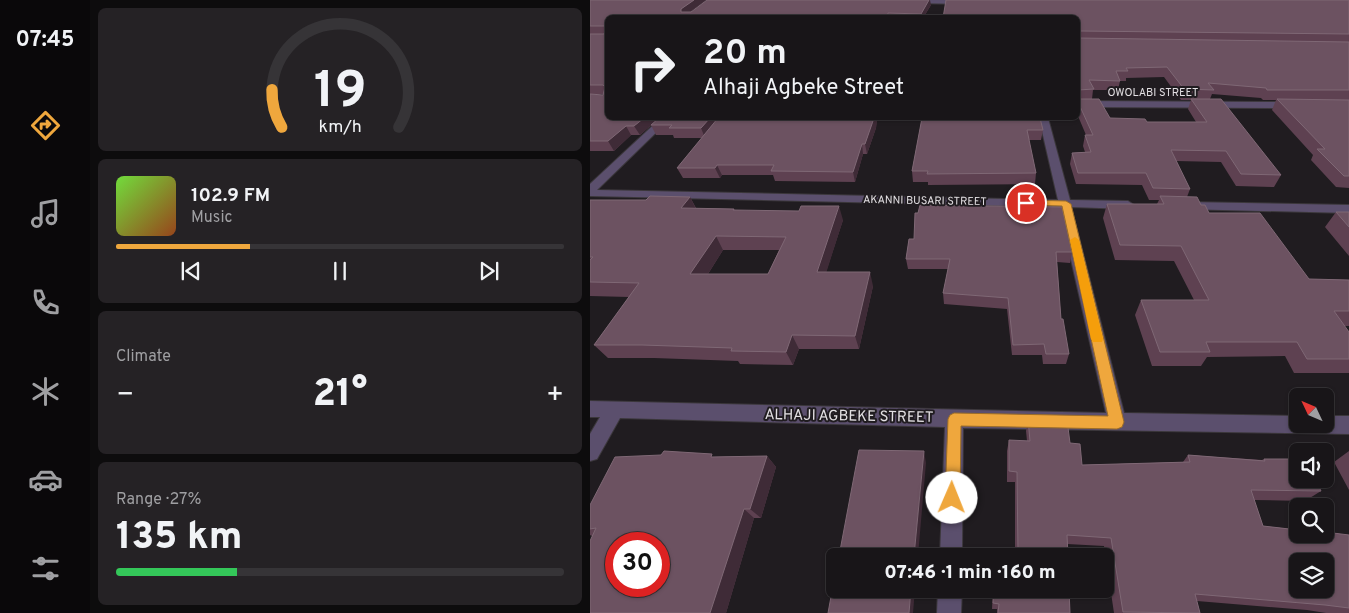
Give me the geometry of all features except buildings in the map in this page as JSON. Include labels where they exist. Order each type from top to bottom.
[{"type":"street","points":[[900,1],[968,2]]},
{"type":"street","name":"OWOLABI STREET","points":[[1080,104],[1300,105]]},
{"type":"street","points":[[590,192],[664,120]]},
{"type":"street","points":[[1045,120],[1117,422]]},
{"type":"street","name":"AKANNI BUSARI STREET","points":[[590,192],[1144,205]]},
{"type":"street","points":[[1173,206],[1349,210]]},
{"type":"street","name":"ALHAJI AGBEKE STREET","points":[[590,408],[614,411],[954,419],[1349,425]]},
{"type":"street","points":[[590,452],[614,411]]},
{"type":"street","points":[[951,548],[954,419]]},
{"type":"street","points":[[949,613],[950,598]]},
{"type":"slow traffic","points":[[1075,240],[1097,339]]},
{"type":"route","points":[[952,498],[954,419],[1117,422],[1066,204],[1026,203]]}]
